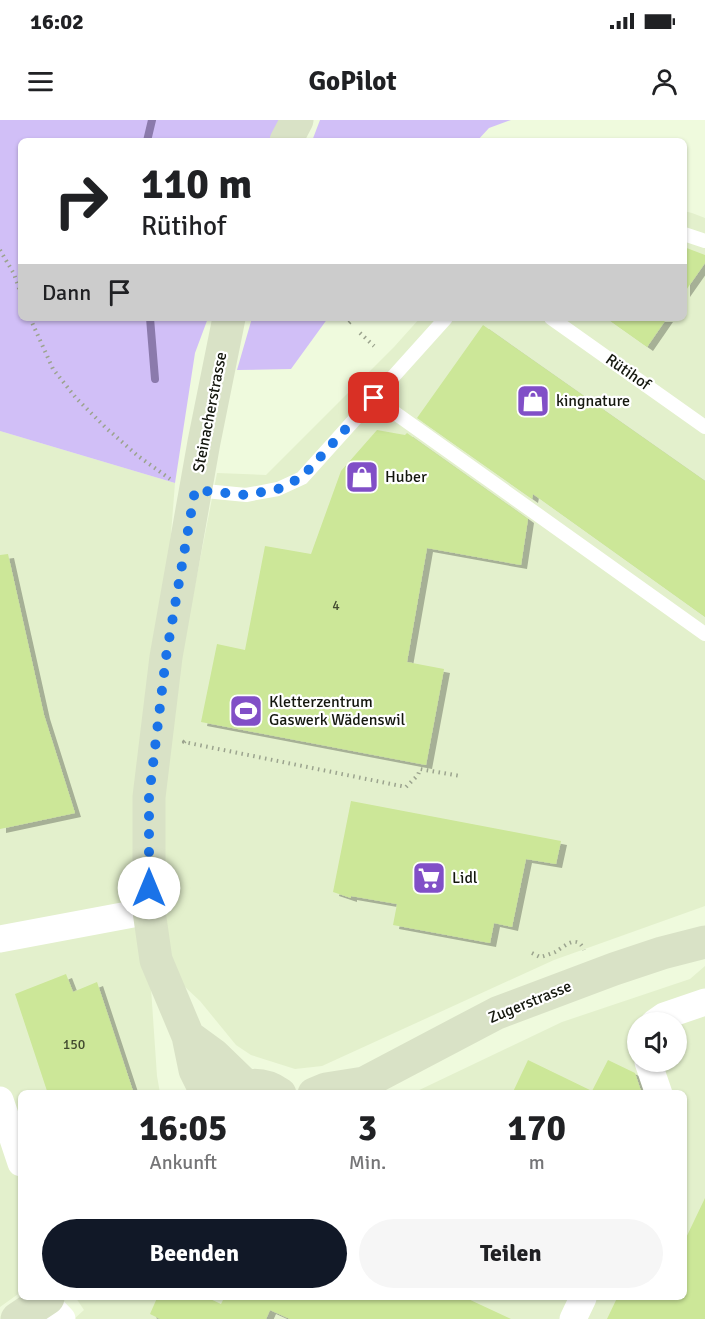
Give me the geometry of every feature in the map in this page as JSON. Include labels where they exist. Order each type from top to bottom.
[{"type":"street","points":[[288,138],[297,120]]},
{"type":"street","name":"Steinacherstrasse","points":[[205,1090],[195,1070],[188,1036],[156,960],[149,911],[149,797],[166,657],[195,490],[228,321]]},
{"type":"street","points":[[0,939],[149,911]]},
{"type":"street","name":"Zugerstrasse","points":[[324,1090],[359,1088],[497,1013],[614,969],[705,942]]},
{"type":"street","points":[[676,1012],[705,1002]]},
{"type":"street","points":[[188,1036],[214,1055],[236,1089],[265,1086],[272,1090]]},
{"type":"street","points":[[651,1072],[658,1090]]},
{"type":"street","points":[[0,1100],[18,1154]]},
{"type":"street","points":[[573,1319],[582,1300]]},
{"type":"street","points":[[17,1319],[52,1306]]},
{"type":"lane","points":[[687,235],[705,241]]},
{"type":"lane","points":[[195,490],[246,495],[278,489],[302,477],[443,321]]},
{"type":"lane","name":"Rütihof","points":[[555,321],[705,427]]},
{"type":"lane","points":[[374,398],[705,634]]},
{"type":"path","points":[[0,250],[18,285]]},
{"type":"path","points":[[31,321],[53,369],[76,398],[138,456],[172,480],[195,490]]},
{"type":"path","points":[[360,333],[374,346]]},
{"type":"path","points":[[186,731],[184,742],[406,787],[418,775],[420,769],[460,776]]},
{"type":"path","points":[[532,953],[540,957],[574,942],[582,945],[585,954]]},
{"type":"shaded area","points":[[0,120],[292,120],[283,138],[18,138],[18,321],[207,321],[195,353],[175,483],[0,431]]},
{"type":"shaded area","points":[[320,120],[511,120],[489,128],[480,138],[313,138]]},
{"type":"shaded area","points":[[687,212],[705,218],[705,906],[554,960],[322,1066],[295,1069],[251,1055],[236,1045],[200,1001],[156,960],[164,743],[217,473],[266,475],[417,321],[687,321]]},
{"type":"shaded area","points":[[251,321],[326,321],[291,369],[237,370]]},
{"type":"shaded area","points":[[0,431],[175,483],[161,661],[146,909],[0,937]]},
{"type":"shaded area","points":[[146,915],[159,1090],[18,1090],[18,1294],[0,1307],[0,942]]},
{"type":"shaded area","points":[[705,966],[705,1319],[74,1319],[84,1310],[77,1300],[687,1300],[687,1090],[419,1090],[562,1022],[690,979]]},
{"type":"building","points":[[687,248],[705,255],[705,263],[687,289]]},
{"type":"building","points":[[610,321],[665,321],[647,347]]},
{"type":"building","points":[[483,325],[705,481],[705,617],[533,494],[532,499],[417,418]]},
{"type":"building","points":[[377,430],[405,435],[407,433],[528,519],[521,565],[427,548],[407,662],[444,669],[426,765],[201,722],[217,644],[245,650],[265,546],[311,554],[341,471]]},
{"type":"building","points":[[8,554],[44,715],[75,813],[0,829],[0,555]]},
{"type":"building","name":"Lidl","points":[[351,801],[561,841],[556,864],[526,859],[512,927],[494,923],[490,943],[393,925],[397,904],[351,896],[351,898],[333,892]]},
{"type":"building","points":[[66,974],[73,992],[97,982],[133,1090],[47,1090],[15,994]]},
{"type":"building","points":[[528,1060],[590,1090],[514,1090]]},
{"type":"building","points":[[608,1060],[627,1069],[627,1072],[633,1072],[641,1090],[593,1090]]},
{"type":"building","points":[[705,1198],[705,1319],[607,1319],[616,1300],[687,1300],[687,1236]]},
{"type":"building","points":[[156,1300],[212,1300],[221,1304],[223,1300],[470,1300],[511,1319],[290,1319],[270,1310],[266,1319],[160,1319],[150,1314]]},
{"type":"waterway","points":[[148,138],[152,120]]},
{"type":"waterway","points":[[150,321],[155,379]]},
{"type":"place","name":"kingnature","points":[[533,401]]},
{"type":"place","name":"Huber","points":[[362,477]]},
{"type":"place","name":"Kletterzentrum Gaswerk Wädenswil","points":[[246,711]]},
{"type":"place","name":"Lidl","points":[[429,878]]},
{"type":"route","points":[[149,888],[149,797],[166,657],[195,490],[246,495],[278,489],[302,477],[374,398]]}]
